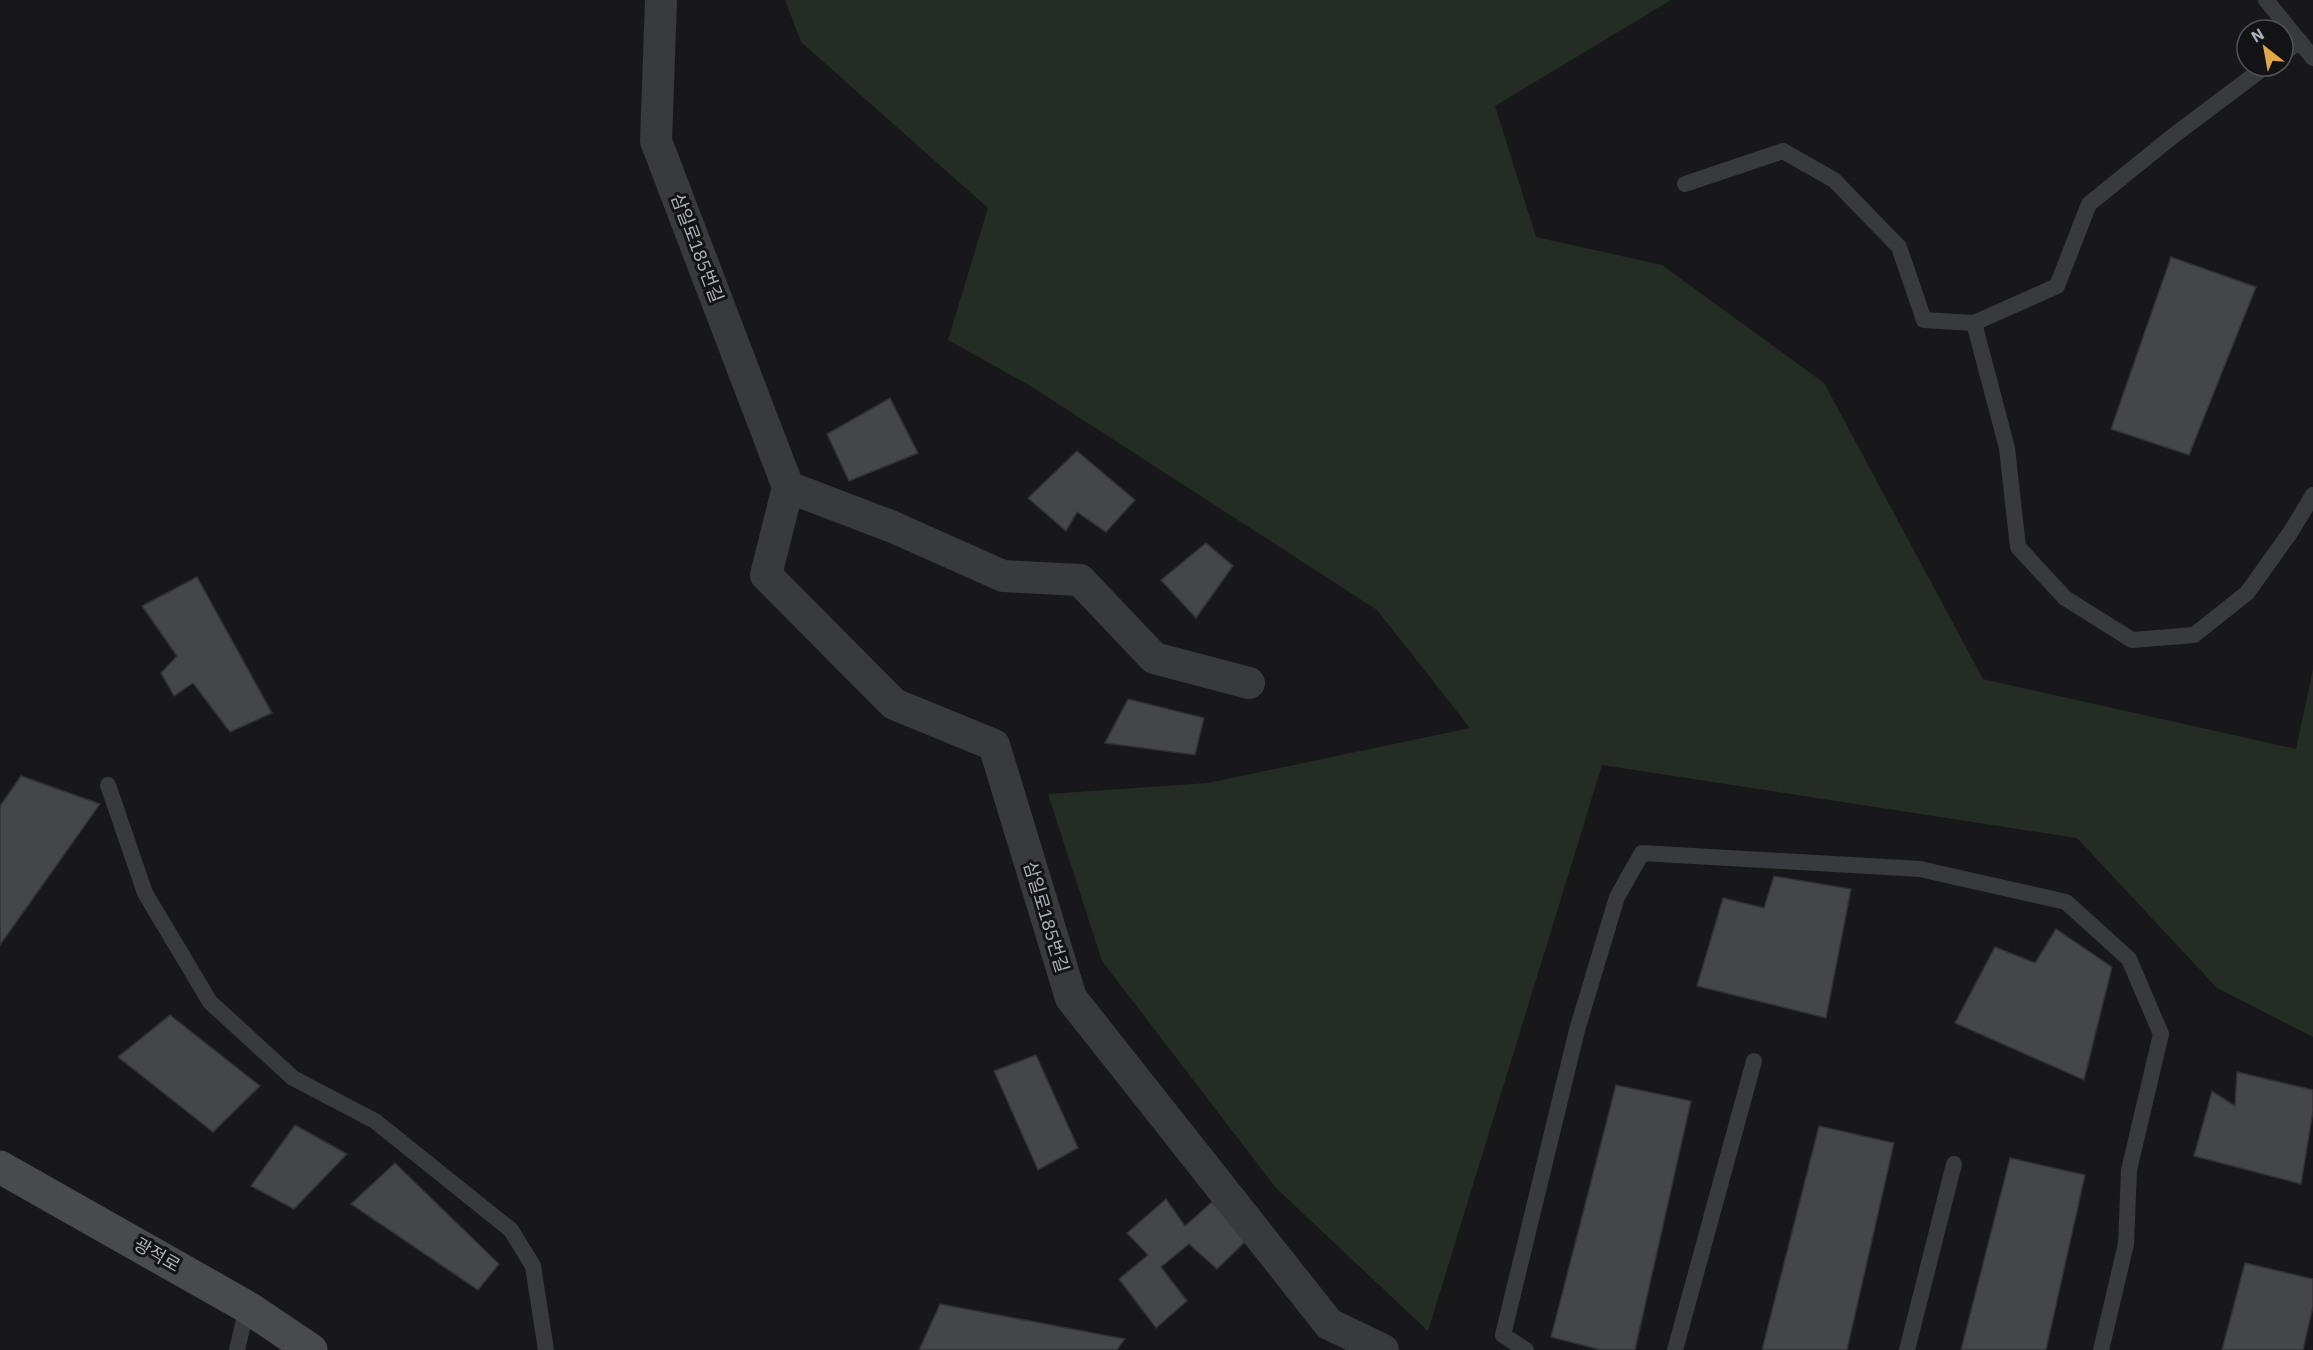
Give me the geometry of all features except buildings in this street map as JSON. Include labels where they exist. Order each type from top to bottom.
[{"type":"main road","name":"광적로","points":[[0,1167],[247,1307],[311,1350]]},
{"type":"street","name":"삼일로185번길","points":[[661,0],[656,141],[788,487],[766,575],[894,704],[994,745],[1071,998],[1329,1324],[1383,1350]]},
{"type":"street","points":[[788,487],[893,527],[1003,576],[1080,579],[1154,658],[1249,683]]},
{"type":"lane","points":[[2265,0],[2313,58]]},
{"type":"lane","points":[[2295,45],[2300,41]]},
{"type":"lane","points":[[1685,184],[1783,151],[1833,180],[1899,247],[1924,320],[1974,323],[2056,286],[2089,204],[2250,78]]},
{"type":"lane","points":[[1974,323],[2007,448],[2018,547],[2066,598],[2132,640],[2194,636],[2247,593],[2290,533],[2313,495]]},
{"type":"lane","points":[[108,785],[145,893],[210,1002],[293,1078],[375,1121],[511,1230],[533,1266],[546,1350]]},
{"type":"lane","points":[[1526,1350],[1503,1335],[1576,1030],[1617,897],[1642,853],[1920,869],[2066,902],[2129,958],[2161,1034],[2129,1170],[2126,1244],[2101,1350]]},
{"type":"lane","points":[[1675,1350],[1754,1061]]},
{"type":"lane","points":[[1907,1350],[1954,1164]]},
{"type":"lane","points":[[237,1350],[247,1307]]},
{"type":"shaded area","points":[[785,0],[1671,0],[1495,106],[1536,237],[1662,265],[1824,383],[1983,679],[2296,749],[2313,669],[2313,1037],[2217,988],[2077,838],[1602,765],[1428,1331],[1276,1188],[1102,961],[1048,794],[1208,783],[1470,728],[1377,610],[1029,385],[948,340],[988,208],[801,42]]}]
